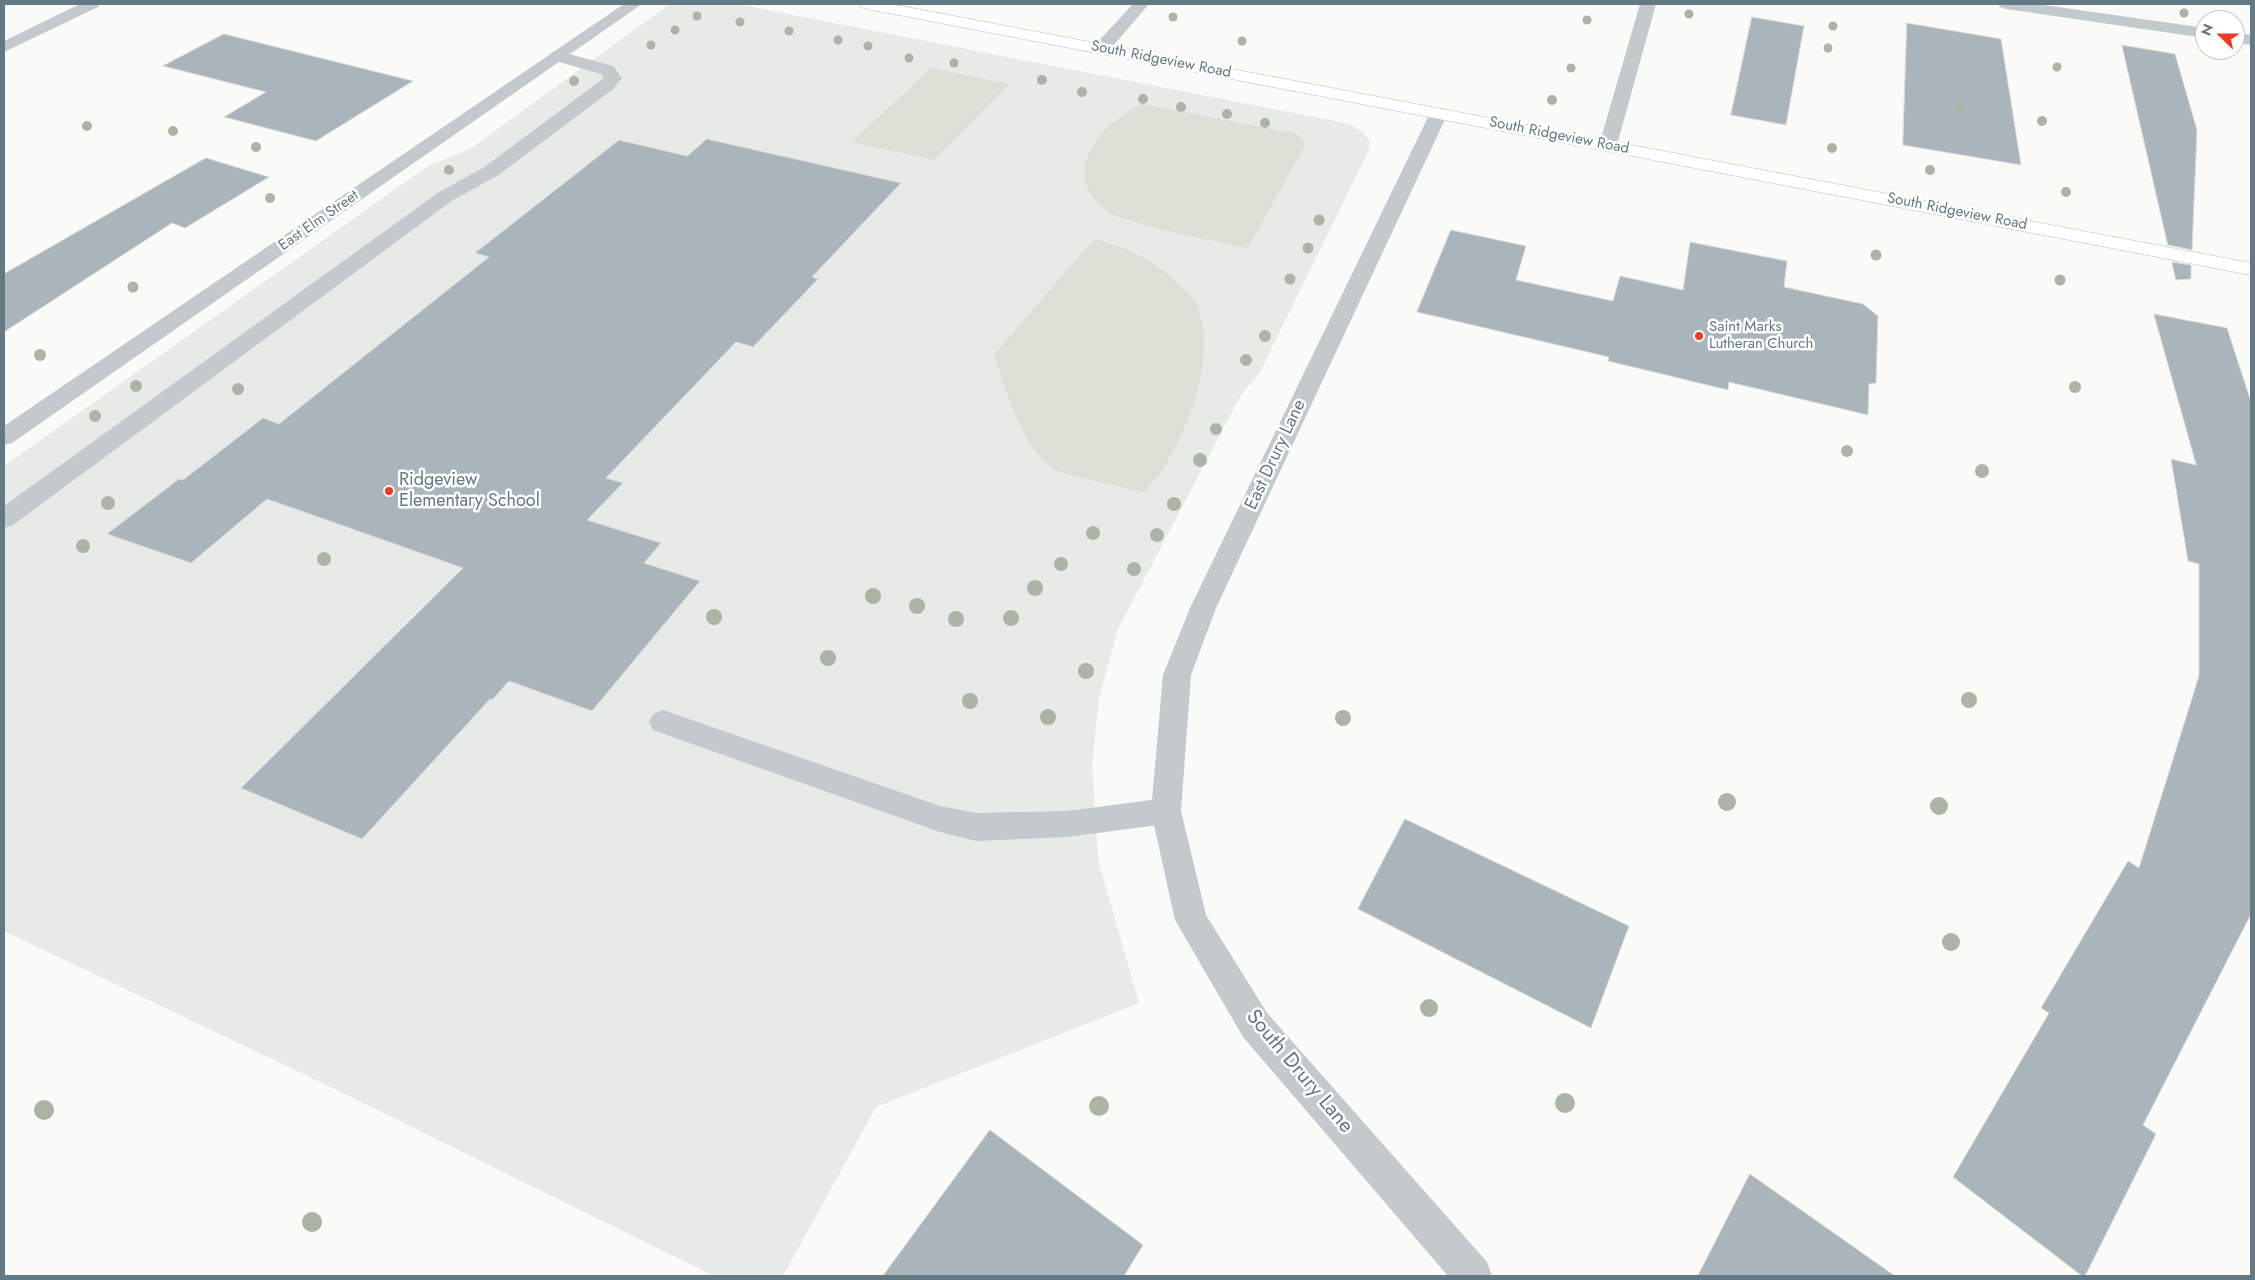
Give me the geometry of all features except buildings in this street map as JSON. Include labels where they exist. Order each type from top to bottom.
[{"type":"main road","name":"South Ridgeview Road","points":[[867,4],[2251,269]]},
{"type":"street","points":[[4,47],[92,4]]},
{"type":"street","name":"East Elm Street","points":[[4,438],[634,4]]},
{"type":"street","points":[[1101,49],[1141,4]]},
{"type":"street","points":[[1608,145],[1648,4]]},
{"type":"street","points":[[2006,4],[2195,32]]},
{"type":"street","points":[[4,519],[446,196],[490,172],[607,86],[613,78],[607,70],[558,56]]},
{"type":"street","name":"East Drury Lane","points":[[1166,812],[1177,675],[1203,608],[1439,113]]},
{"type":"street","points":[[664,722],[940,819],[976,827],[1067,824],[1166,812]]},
{"type":"street","name":"South Drury Lane","points":[[1166,812],[1191,920],[1255,1026],[1473,1276]]},
{"type":"shaded area","points":[[670,4],[737,4],[1350,124],[1362,132],[1370,141],[1369,150],[1260,372],[1241,395],[1117,631],[1099,699],[1092,764],[1098,860],[1139,1003],[876,1107],[783,1276],[714,1276],[343,1093],[4,931],[4,466],[428,166],[470,149]]},
{"type":"shaded area","points":[[931,68],[1009,84],[934,160],[852,142]]},
{"type":"shaded area","points":[[1142,104],[1297,134],[1306,143],[1248,248],[1177,233],[1113,215],[1103,208],[1092,196],[1088,190],[1084,175],[1091,149],[1109,126],[1124,114]]},
{"type":"shaded area","points":[[1094,239],[1129,250],[1148,260],[1167,274],[1193,299],[1202,325],[1204,345],[1203,366],[1192,409],[1175,448],[1145,492],[1081,478],[1051,467],[1040,457],[1023,431],[1009,400],[994,355]]},
{"type":"place","name":"Saint Marks Lutheran Church","points":[[1699,336]]},
{"type":"place","name":"Ridgeview Elementary School","points":[[389,491]]}]
